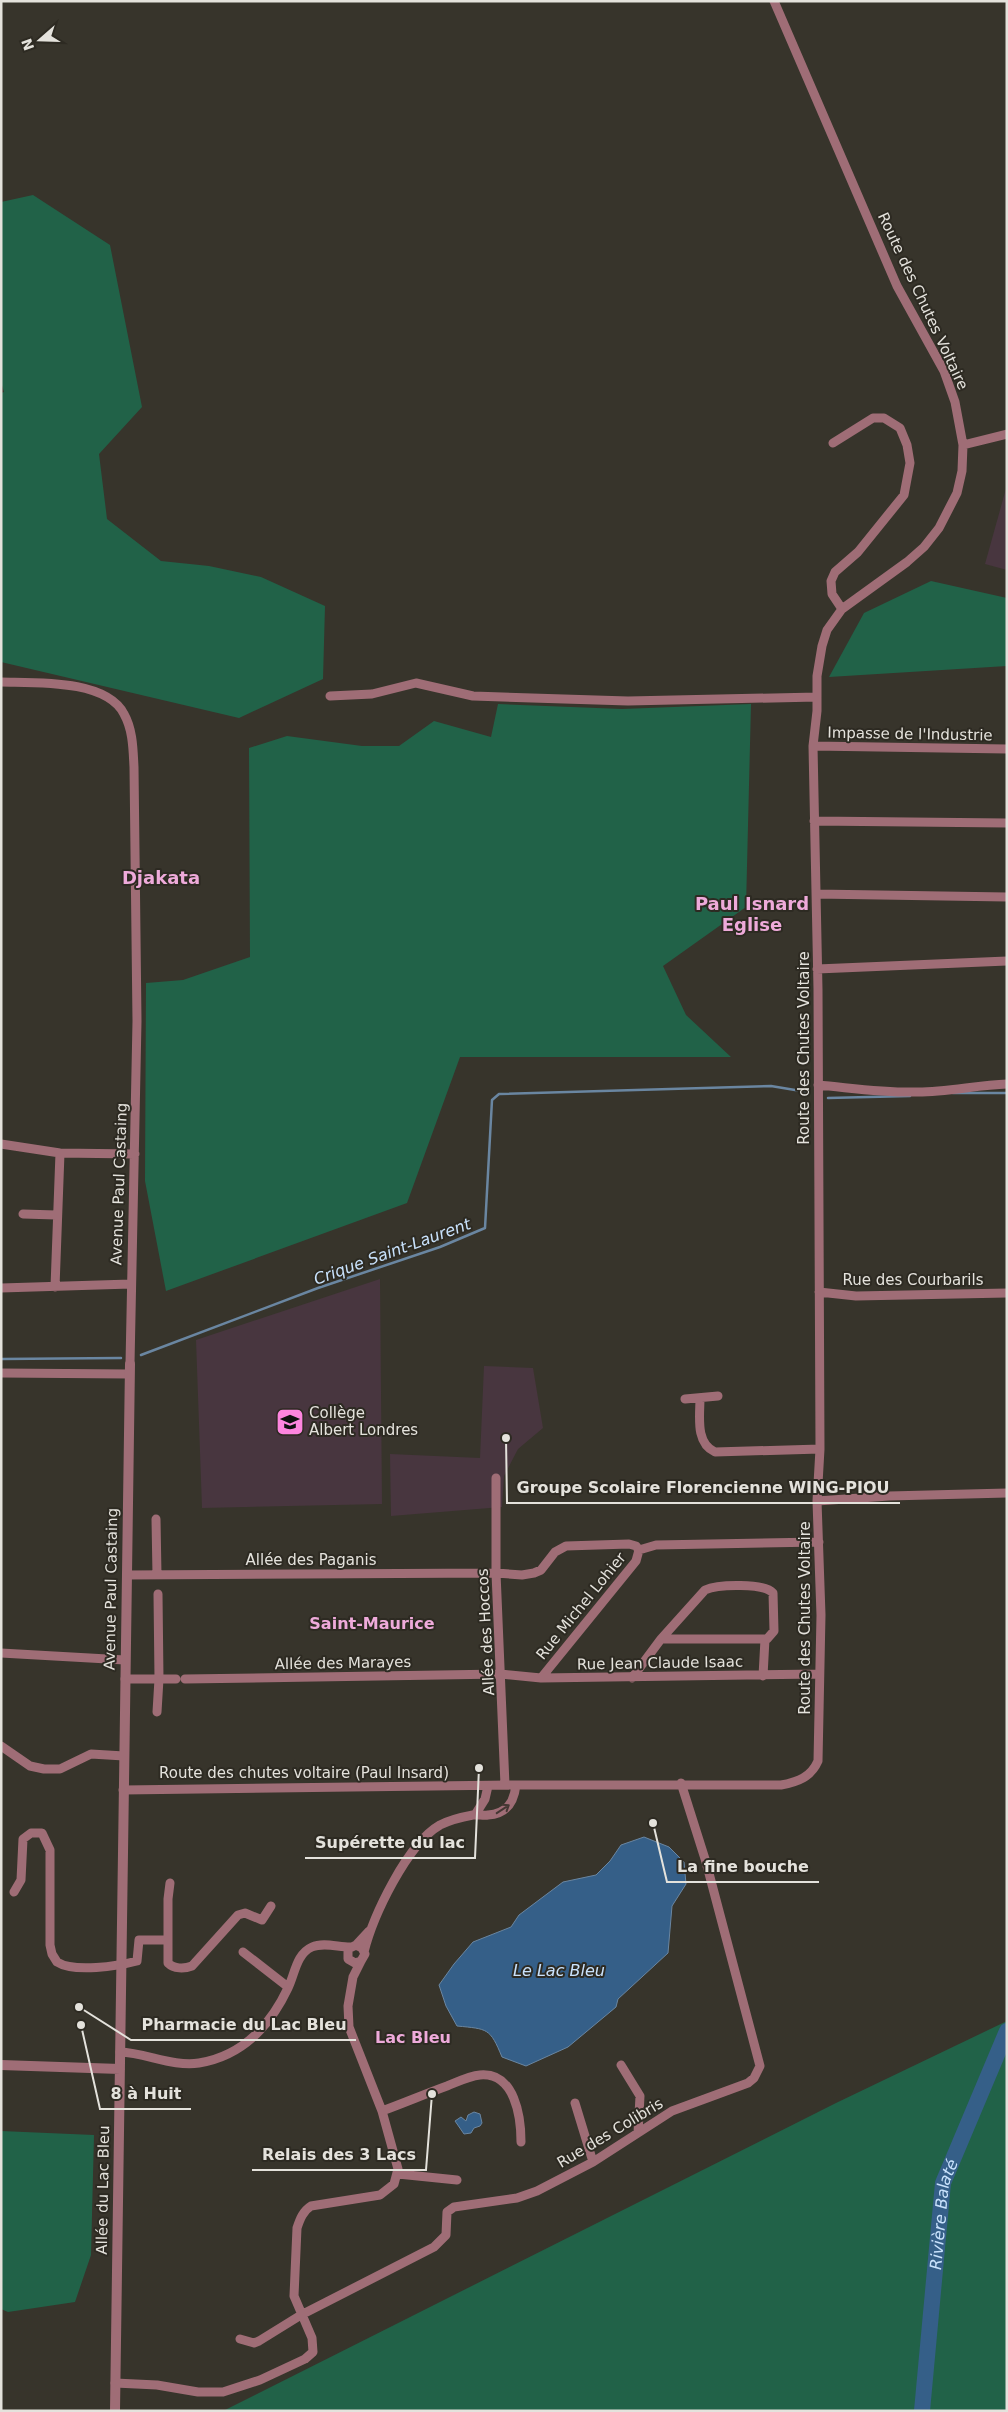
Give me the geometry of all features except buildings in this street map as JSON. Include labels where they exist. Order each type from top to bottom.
[{"type":"street","name":"Route des Chutes Voltaire","points":[[774,1],[897,286],[944,372],[955,402],[964,445],[962,471],[957,493],[939,528],[924,547],[907,562],[842,609],[827,630],[822,646],[812,746],[817,969],[820,1450],[817,1501],[819,1542],[819,1753],[818,1761],[812,1772]]},
{"type":"street","points":[[833,443],[873,418],[884,418],[900,428],[907,445],[910,462],[904,495],[858,552],[835,572],[831,581],[832,594],[842,609]]},
{"type":"street","points":[[964,445],[1007,434]]},
{"type":"street","name":"Avenue Paul Castaing","points":[[1,682],[55,684],[98,692],[108,697],[123,711],[132,734],[136,885],[136,1154],[131,1284],[124,1790]]},
{"type":"street","points":[[330,696],[372,694],[416,683],[482,696],[628,701],[817,696]]},
{"type":"street","name":"Impasse de l'Industrie","points":[[812,746],[1007,749]]},
{"type":"street","points":[[814,821],[1007,823]]},
{"type":"street","points":[[816,894],[1007,897]]},
{"type":"street","points":[[817,969],[1007,961]]},
{"type":"street","points":[[818,1085],[851,1088],[869,1092],[920,1092],[1007,1084]]},
{"type":"street","points":[[1,1144],[60,1153],[136,1154]]},
{"type":"street","points":[[55,1287],[56,1215],[60,1153]]},
{"type":"street","points":[[23,1214],[56,1215]]},
{"type":"street","points":[[1,1288],[131,1284]]},
{"type":"street","name":"Rue des Courbarils","points":[[819,1292],[856,1296],[1007,1293]]},
{"type":"street","points":[[1,1373],[130,1369]]},
{"type":"street","points":[[685,1399],[718,1396]]},
{"type":"street","points":[[700,1398],[701,1436],[706,1446],[714,1452],[820,1450]]},
{"type":"street","name":"Allée des Hoccos","points":[[496,1478],[496,1573],[505,1785]]},
{"type":"street","points":[[817,1501],[1007,1493]]},
{"type":"street","points":[[156,1519],[156,1574]]},
{"type":"street","points":[[639,1550],[656,1545],[819,1542]]},
{"type":"street","name":"Allée des Paganis","points":[[127,1574],[496,1573],[527,1575],[541,1570],[555,1552],[566,1546],[629,1544],[636,1546],[639,1550]]},
{"type":"street","name":"Rue Michel Lohier","points":[[541,1678],[636,1561],[639,1550]]},
{"type":"street","points":[[632,1678],[661,1639],[703,1592],[715,1586],[762,1586],[772,1591],[774,1596],[774,1631],[771,1637],[765,1640],[661,1639]]},
{"type":"street","points":[[157,1712],[159,1679],[158,1594]]},
{"type":"street","points":[[763,1676],[765,1640]]},
{"type":"street","points":[[1,1653],[126,1660]]},
{"type":"street","name":"Rue Jean Claude Isaac","points":[[501,1674],[541,1678],[632,1678],[820,1674]]},
{"type":"street","name":"Allée des Marayes","points":[[125,1679],[501,1674]]},
{"type":"street","points":[[1,1746],[30,1766],[44,1769],[60,1768],[92,1754],[124,1756]]},
{"type":"street","name":"Route des chutes voltaire (Paul Insard)","points":[[124,1790],[505,1785],[781,1785],[802,1779],[812,1772]]},
{"type":"street","name":"Rue des Colibris","points":[[240,2339],[254,2343],[301,2315],[439,2243],[446,2235],[447,2212],[454,2206],[525,2196],[594,2162],[672,2111],[748,2083],[754,2078],[760,2066],[706,1862],[681,1784]]},
{"type":"street","points":[[116,2383],[157,2385],[213,2393],[244,2386],[311,2354],[314,2344],[296,2305],[294,2287],[297,2228],[305,2210],[319,2204],[380,2195],[390,2189],[398,2174],[395,2156],[382,2111],[349,2027],[348,2006],[353,1977],[364,1952],[370,1930],[406,1858],[426,1835],[440,1825],[475,1815],[488,1815],[506,1810],[513,1800],[516,1785]]},
{"type":"street","points":[[475,1815],[486,1799],[488,1786]]},
{"type":"street","name":"Allée du Lac Bleu","points":[[115,2411],[124,1790]]},
{"type":"street","points":[[14,1892],[20,1880],[24,1839],[31,1833],[42,1833],[50,1850],[50,1945],[54,1959],[66,1967],[121,1965],[137,1961],[139,1940],[167,1940]]},
{"type":"street","points":[[170,1883],[167,1940],[168,1963],[171,1966],[185,1969],[192,1966],[238,1915],[245,1913],[262,1920],[270,1906]]},
{"type":"street","points":[[353,1977],[348,1958],[353,1946],[370,1930]]},
{"type":"street","points":[[120,2052],[140,2053],[170,2061],[196,2064],[219,2058],[248,2042],[260,2032],[288,1988],[299,1959],[306,1950],[316,1945],[334,1947],[360,1946],[364,1952]]},
{"type":"street","points":[[334,1947],[353,1962],[360,1961]]},
{"type":"street","points":[[243,1952],[288,1988]]},
{"type":"street","points":[[622,2064],[640,2096],[638,2133]]},
{"type":"street","points":[[1,2065],[120,2068]]},
{"type":"street","points":[[382,2111],[470,2077],[486,2075],[500,2081],[513,2095],[520,2115],[522,2142]]},
{"type":"street","points":[[575,2103],[594,2162]]},
{"type":"street","points":[[398,2174],[457,2180]]},
{"type":"shaded area","points":[[1007,485],[1007,570],[985,564]]},
{"type":"shaded area","name":"Collège Albert Londres","points":[[380,1279],[382,1504],[202,1508],[196,1340]]},
{"type":"shaded area","points":[[484,1366],[533,1368],[543,1428],[518,1449],[504,1476],[502,1507],[391,1516],[390,1454],[480,1458]]},
{"type":"green space","points":[[33,195],[110,245],[142,407],[99,454],[107,519],[161,561],[209,566],[261,577],[325,606],[323,679],[239,718],[1,662],[1,393],[4,392],[1,382],[1,202]]},
{"type":"green space","points":[[931,581],[1007,598],[1007,666],[829,677],[864,613]]},
{"type":"green space","points":[[498,704],[622,709],[751,704],[746,907],[663,966],[686,1015],[731,1057],[460,1057],[407,1203],[166,1291],[145,1181],[146,983],[183,980],[250,957],[249,748],[287,736],[362,746],[399,746],[434,721],[491,737]]},
{"type":"green space","points":[[1007,2021],[1007,2411],[223,2411],[836,2103]]},
{"type":"green space","points":[[1,2131],[94,2135],[91,2255],[75,2302],[8,2312],[1,2309]]},
{"type":"water","name":"Le Lac Bleu","points":[[644,1837],[669,1847],[684,1862],[686,1884],[672,1906],[668,1953],[618,1999],[616,2007],[568,2047],[526,2066],[502,2057],[491,2035],[482,2029],[457,2026],[446,2006],[439,1985],[473,1942],[511,1927],[519,1915],[563,1882],[596,1875],[610,1861],[621,1845]]},
{"type":"water","points":[[474,2112],[480,2114],[482,2123],[474,2128],[471,2133],[464,2134],[455,2121],[461,2117],[466,2121],[468,2115]]},
{"type":"waterway","name":"Crique Saint-Laurent","points":[[141,1355],[318,1288],[440,1247],[485,1228],[492,1100],[499,1094],[771,1086],[807,1092]]},
{"type":"waterway","name":"Crique Saint-Laurent","points":[[953,1093],[1007,1093]]},
{"type":"waterway","name":"Crique Saint-Laurent","points":[[828,1098],[910,1096]]},
{"type":"waterway","name":"Crique Saint-Laurent","points":[[1,1359],[121,1358]]},
{"type":"waterway","name":"Rivière Balaté","points":[[922,2411],[943,2183],[1007,2031]]},
{"type":"place","name":"Collège Albert Londres","points":[[290,1422]]},
{"type":"place","name":"Groupe Scolaire Florencienne WING-PIOU","points":[[506,1438]]},
{"type":"place","name":"Supérette du lac","points":[[479,1768]]},
{"type":"place","name":"La fine bouche","points":[[653,1823]]},
{"type":"place","name":"Pharmacie du Lac Bleu","points":[[79,2007]]},
{"type":"place","name":"8 à Huit","points":[[81,2025]]},
{"type":"place","name":"Relais des 3 Lacs","points":[[432,2094]]},
{"type":"district","name":"Djakata","points":[[161,878]]},
{"type":"district","name":"Paul Isnard Eglise","points":[[752,914]]},
{"type":"district","name":"Saint-Maurice","points":[[372,1623]]},
{"type":"district","name":"Lac Bleu","points":[[413,2037]]}]
